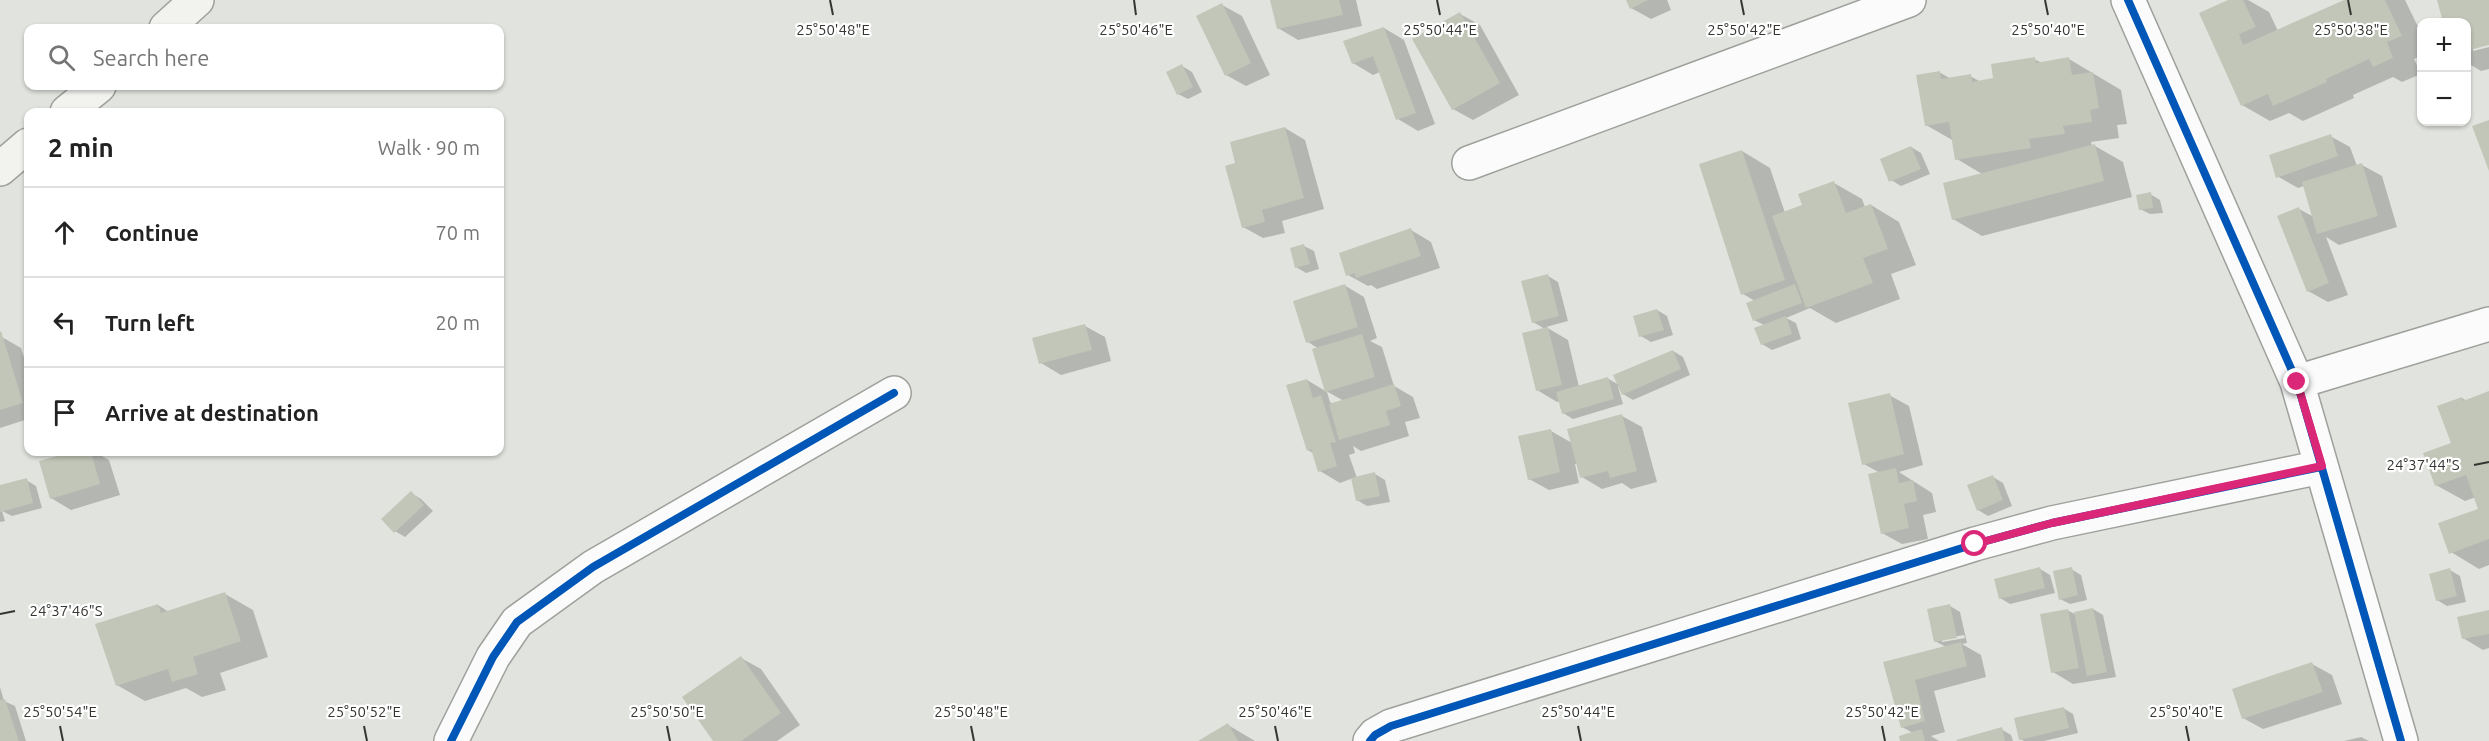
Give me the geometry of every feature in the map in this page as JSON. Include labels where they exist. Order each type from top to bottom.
[{"type":"street","points":[[171,24],[198,0]]},
{"type":"street","points":[[1469,163],[1909,0]]},
{"type":"street","points":[[2128,0],[2297,382],[2401,741]]},
{"type":"street","points":[[72,108],[94,90]]},
{"type":"street","points":[[0,170],[24,149]]},
{"type":"street","points":[[2297,382],[2489,324]]},
{"type":"street","points":[[451,741],[493,657],[517,622],[593,567],[894,393]]},
{"type":"street","points":[[1370,741],[1375,735],[1391,726],[1975,544],[2052,523],[2322,466]]},
{"type":"building","points":[[1270,0],[1339,0],[1343,15],[1277,29]]},
{"type":"building","points":[[1626,0],[1648,0],[1630,9]]},
{"type":"building","points":[[2228,0],[2243,0],[2256,27],[2239,34],[2243,45],[2344,0],[2385,0],[2402,36],[2387,42],[2393,58],[2373,67],[2369,59],[2326,79],[2327,82],[2273,106],[2268,94],[2241,106],[2199,13]]},
{"type":"building","points":[[2437,0],[2489,0],[2489,45],[2471,50],[2471,18],[2442,18]]},
{"type":"building","points":[[1222,3],[1251,63],[1225,76],[1196,16]]},
{"type":"building","points":[[1460,12],[1500,83],[1452,110],[1412,39]]},
{"type":"building","points":[[1384,27],[1416,113],[1396,120],[1373,56],[1352,64],[1343,41]]},
{"type":"building","points":[[2035,57],[2036,63],[2069,57],[2072,75],[2093,72],[2099,108],[2090,110],[2092,122],[2063,126],[2065,134],[2029,139],[2031,148],[1955,160],[1949,122],[1925,126],[1916,75],[1940,71],[1941,79],[1971,74],[1972,82],[1993,78],[1991,64]]},
{"type":"building","points":[[1182,64],[1193,87],[1177,95],[1166,72]]},
{"type":"building","points":[[2489,120],[2489,171],[2472,126]]},
{"type":"building","points":[[1285,127],[1304,198],[1262,210],[1265,222],[1242,228],[1225,166],[1235,163],[1230,142]]},
{"type":"building","points":[[2331,134],[2338,156],[2276,178],[2269,155]]},
{"type":"building","points":[[2095,144],[2104,181],[1952,220],[1943,183]]},
{"type":"building","points":[[1911,146],[1921,169],[1889,182],[1880,159]]},
{"type":"building","points":[[1742,150],[1785,280],[1741,295],[1699,164]]},
{"type":"building","points":[[2362,163],[2378,216],[2317,234],[2302,182]]},
{"type":"building","points":[[1834,181],[1846,213],[1871,204],[1888,249],[1863,258],[1873,283],[1806,308],[1772,216],[1802,205],[1798,194]]},
{"type":"building","points":[[2151,192],[2153,208],[2139,210],[2136,195]]},
{"type":"building","points":[[2299,207],[2329,283],[2307,292],[2277,216]]},
{"type":"building","points":[[1411,228],[1421,256],[1356,278],[1355,273],[1346,276],[1339,253]]},
{"type":"building","points":[[1304,244],[1310,264],[1295,268],[1290,248]]},
{"type":"building","points":[[1548,274],[1559,316],[1532,323],[1521,281]]},
{"type":"building","points":[[1345,284],[1358,327],[1306,343],[1293,301]]},
{"type":"building","points":[[1795,284],[1802,303],[1753,321],[1746,303]]},
{"type":"building","points":[[1657,309],[1664,330],[1639,337],[1633,316]]},
{"type":"building","points":[[1786,316],[1792,334],[1761,345],[1754,328]]},
{"type":"building","points":[[1085,324],[1092,350],[1039,364],[1032,338]]},
{"type":"building","points":[[1548,327],[1562,385],[1536,391],[1522,333]]},
{"type":"building","points":[[0,332],[23,403],[0,410]]},
{"type":"building","points":[[1362,334],[1375,377],[1325,392],[1312,349]]},
{"type":"building","points":[[1673,350],[1681,369],[1622,395],[1613,375]]},
{"type":"building","points":[[1608,377],[1614,399],[1562,414],[1556,392]]},
{"type":"building","points":[[1307,379],[1313,398],[1321,395],[1336,442],[1330,443],[1337,466],[1318,472],[1311,449],[1307,451],[1286,385]]},
{"type":"building","points":[[1394,384],[1401,406],[1386,411],[1390,425],[1339,440],[1329,404]]},
{"type":"building","points":[[2489,391],[2489,539],[2449,554],[2438,523],[2478,509],[2466,475],[2435,486],[2423,453],[2451,443],[2437,406],[2462,397],[2463,401]]},
{"type":"building","points":[[1890,393],[1904,454],[1862,465],[1848,403]]},
{"type":"building","points":[[1622,414],[1637,471],[1610,478],[1608,471],[1580,478],[1567,429]]},
{"type":"building","points":[[1551,429],[1560,472],[1528,480],[1518,436]]},
{"type":"building","points":[[57,456],[92,456],[100,484],[50,499],[39,461]]},
{"type":"building","points":[[1896,468],[1899,483],[1913,480],[1917,501],[1904,504],[1909,528],[1881,534],[1868,474]]},
{"type":"building","points":[[1375,472],[1380,496],[1356,501],[1351,478]]},
{"type":"building","points":[[1993,475],[2003,500],[1977,511],[1967,485]]},
{"type":"building","points":[[27,478],[33,503],[0,512],[0,485]]},
{"type":"building","points":[[411,491],[424,505],[394,533],[381,519]]},
{"type":"building","points":[[2040,567],[2045,588],[1999,599],[1994,579]]},
{"type":"building","points":[[2072,567],[2078,595],[2059,600],[2053,571]]},
{"type":"building","points":[[2450,568],[2457,596],[2436,601],[2429,574]]},
{"type":"building","points":[[225,592],[241,641],[193,657],[198,674],[172,682],[168,669],[116,686],[95,624],[158,604],[161,613]]},
{"type":"building","points":[[1950,604],[1957,638],[1934,642],[1927,609]]},
{"type":"building","points":[[2093,608],[2107,672],[2087,676],[2074,612]]},
{"type":"building","points":[[2068,609],[2079,668],[2051,673],[2040,614]]},
{"type":"building","points":[[2489,610],[2489,634],[2462,639],[2457,617]]},
{"type":"building","points":[[1961,642],[1967,666],[1915,680],[1925,721],[1901,728],[1883,662]]},
{"type":"building","points":[[741,656],[781,713],[741,741],[713,741],[682,697]]},
{"type":"building","points":[[2312,662],[2323,692],[2242,719],[2232,689]]},
{"type":"building","points":[[5,699],[19,741],[0,741],[0,700]]},
{"type":"building","points":[[2064,707],[2069,728],[2019,740],[2014,718]]},
{"type":"building","points":[[1228,723],[1238,741],[1198,741]]},
{"type":"building","points":[[2002,727],[2005,741],[1956,740]]},
{"type":"building","points":[[1922,729],[1925,741],[1900,741],[1899,736]]},
{"type":"cycle path","points":[[2128,0],[2297,382],[2401,741]]},
{"type":"cycle path","points":[[451,741],[493,657],[517,622],[593,567],[894,393]]},
{"type":"cycle path","points":[[1370,741],[1375,735],[1391,726],[1975,544],[2052,523],[2321,467]]},
{"type":"route","points":[[1975,544],[2052,523],[2322,466],[2297,382]]}]
